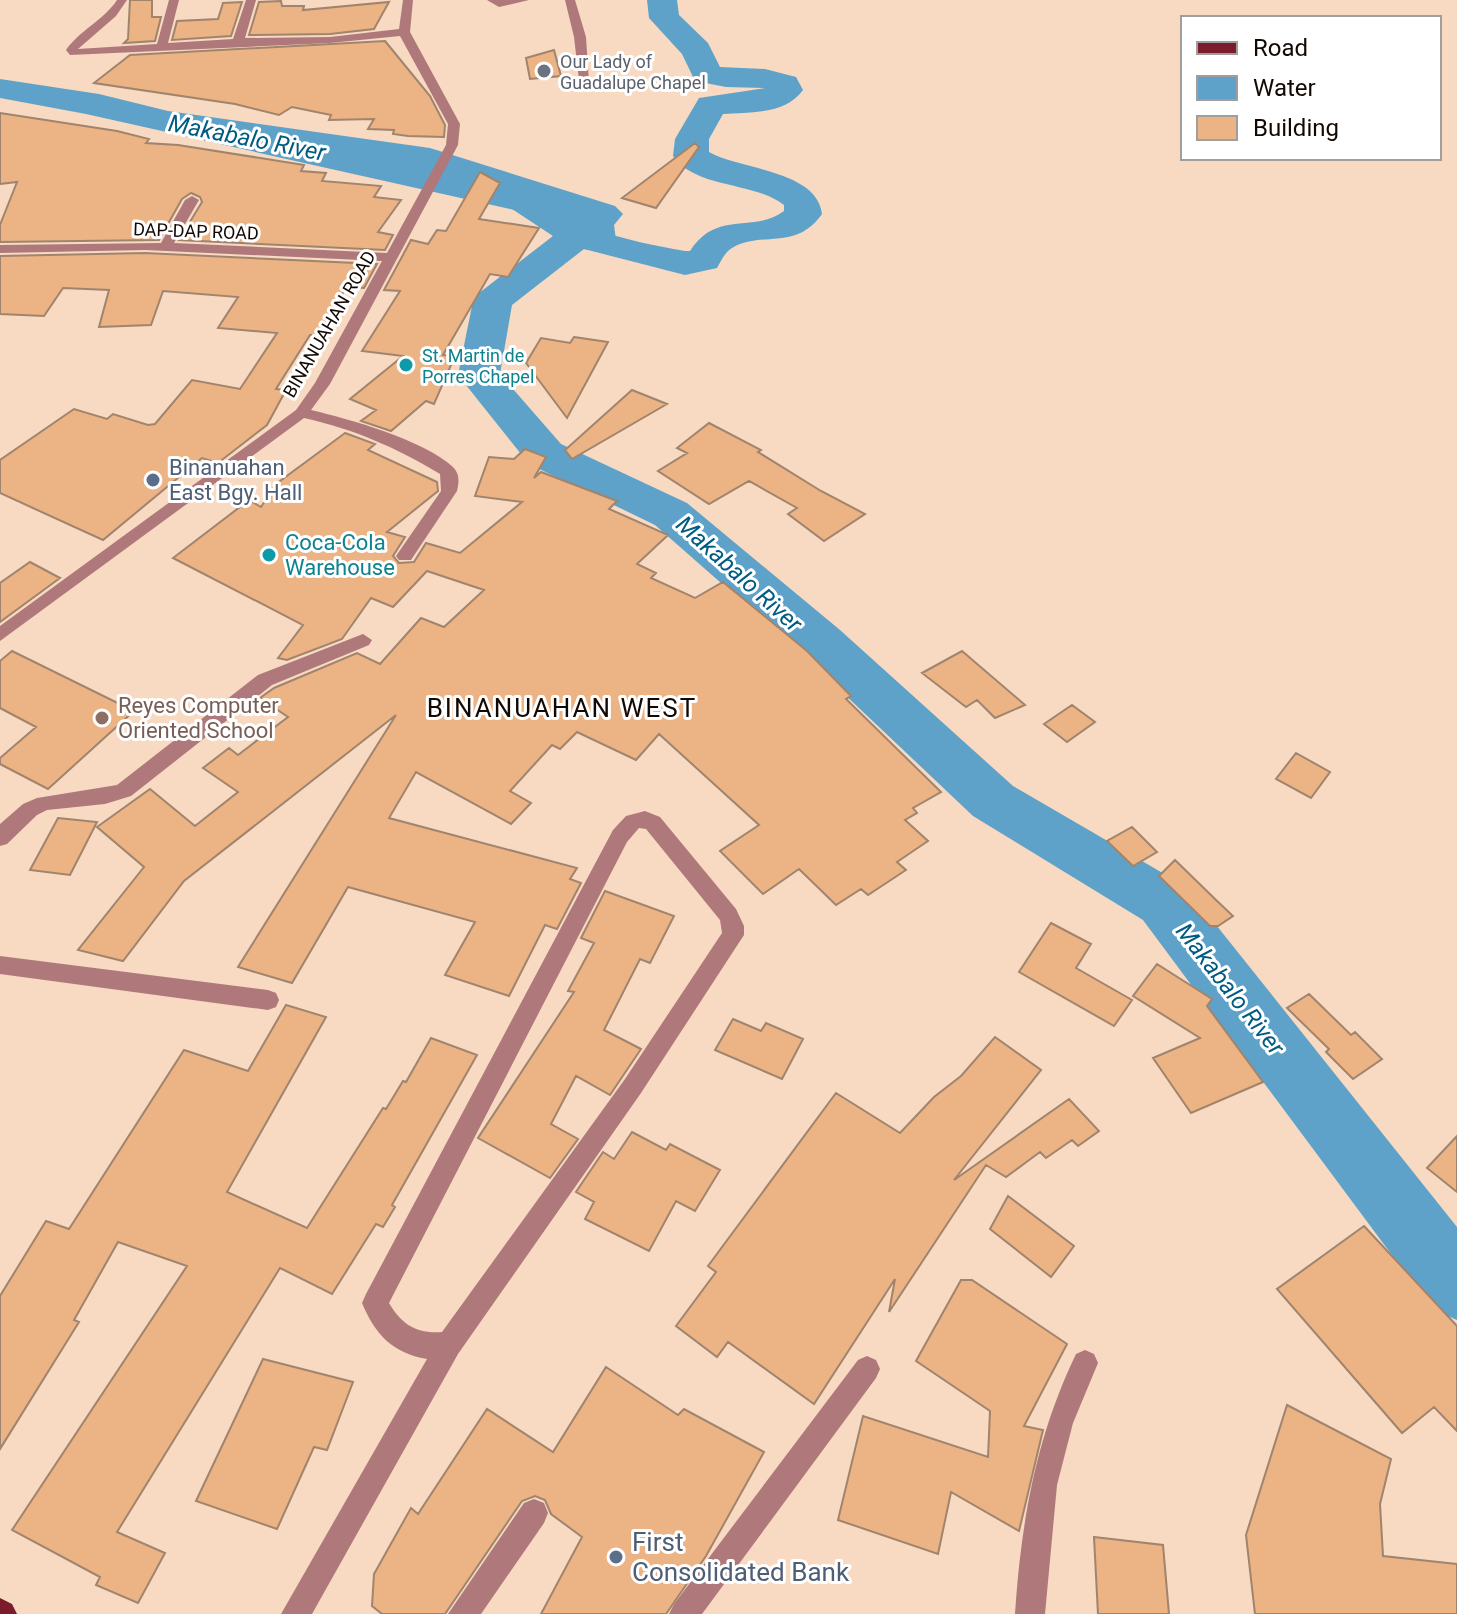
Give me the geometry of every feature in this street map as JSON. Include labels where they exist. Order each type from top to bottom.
[{"type":"street","points":[[122,0],[108,18],[84,32],[72,50],[74,53],[238,42],[330,40],[404,32],[408,0]]},
{"type":"street","points":[[161,49],[174,0]]},
{"type":"street","points":[[238,42],[251,0]]},
{"type":"street","points":[[492,0],[499,4],[524,0]]},
{"type":"street","points":[[570,0],[580,37],[585,80]]},
{"type":"street","name":"BINANUAHAN ROAD","points":[[0,635],[301,413],[322,384],[452,145],[454,124],[404,32]]},
{"type":"street","points":[[165,247],[192,200]]},
{"type":"street","name":"DAP-DAP ROAD","points":[[0,249],[165,247],[390,257]]},
{"type":"street","points":[[301,413],[356,425],[412,450],[447,471],[451,479],[449,491],[405,556]]},
{"type":"street","points":[[0,838],[16,816],[56,798],[103,799],[124,791],[265,680],[363,640]]},
{"type":"street","points":[[296,1614],[449,1345],[633,1086],[733,935],[728,915],[653,823],[645,819],[633,822],[620,836],[375,1303],[382,1322],[409,1342],[430,1347],[449,1345]]},
{"type":"street","points":[[2,968],[268,1000]]},
{"type":"street","points":[[1030,1614],[1040,1491],[1057,1427],[1085,1363]]},
{"type":"street","points":[[684,1614],[867,1369]]},
{"type":"street","points":[[463,1614],[534,1513]]},
{"type":"water","points":[[0,79],[99,94],[168,111],[430,148],[615,206],[623,214],[614,225],[616,240],[613,250],[578,249],[554,240],[550,228],[532,214],[86,114],[0,98]]},
{"type":"building","points":[[130,0],[152,0],[152,17],[161,17],[155,41],[124,43],[128,39]]},
{"type":"building","points":[[281,1],[282,6],[304,6],[303,10],[389,2],[374,29],[330,34],[249,35],[259,2]]},
{"type":"building","points":[[242,2],[231,36],[172,40],[177,21],[218,19],[223,3]]},
{"type":"building","points":[[385,41],[430,96],[445,125],[444,137],[408,136],[393,134],[394,130],[368,129],[374,119],[329,120],[331,115],[292,107],[279,115],[235,104],[94,83],[130,55]]},
{"type":"building","name":"Our Lady of Guadalupe Chapel","points":[[554,50],[561,76],[530,79],[526,58]]},
{"type":"building","points":[[0,113],[117,131],[149,139],[146,143],[178,145],[304,165],[301,171],[326,173],[322,181],[381,186],[374,197],[401,200],[378,232],[393,235],[385,250],[179,240],[202,202],[200,197],[191,193],[182,199],[159,240],[0,242],[0,225],[17,182],[0,184]]},
{"type":"building","points":[[695,143],[699,147],[656,208],[622,198]]},
{"type":"building","points":[[480,172],[500,183],[479,219],[539,228],[508,277],[490,274],[443,355],[455,356],[434,404],[426,401],[391,431],[361,421],[376,410],[350,399],[403,356],[362,351],[400,291],[384,290],[411,240],[428,244],[437,230],[446,231]]},
{"type":"building","points":[[145,253],[377,264],[364,288],[347,287],[316,335],[310,335],[276,389],[286,390],[267,425],[218,463],[202,458],[103,540],[0,493],[0,460],[74,409],[107,419],[113,414],[148,425],[155,424],[192,380],[240,389],[277,333],[218,328],[238,297],[163,291],[151,325],[99,327],[109,290],[63,288],[44,316],[0,314],[0,256]]},
{"type":"building","points":[[574,337],[608,342],[567,418],[526,363],[541,338],[570,343]]},
{"type":"building","points":[[632,390],[667,404],[572,459],[565,450]]},
{"type":"building","points":[[709,423],[761,450],[758,452],[865,514],[824,541],[788,514],[797,508],[749,481],[709,504],[658,471],[687,453],[677,448]]},
{"type":"building","points":[[345,433],[375,444],[368,450],[437,482],[438,491],[387,532],[405,537],[393,556],[399,563],[414,562],[426,543],[460,553],[522,502],[475,496],[489,457],[514,459],[525,449],[546,457],[534,478],[541,472],[617,501],[609,509],[668,535],[637,564],[656,573],[651,578],[695,598],[723,582],[807,651],[851,696],[846,699],[941,792],[913,808],[917,813],[905,820],[928,841],[897,862],[906,870],[868,895],[861,889],[836,905],[799,869],[763,894],[720,851],[759,825],[659,734],[636,760],[577,732],[560,749],[552,745],[510,791],[531,803],[511,824],[416,772],[389,818],[577,868],[570,879],[581,883],[557,929],[545,925],[509,996],[445,975],[475,922],[348,887],[292,983],[238,967],[396,715],[184,881],[123,961],[78,950],[144,867],[97,827],[150,789],[195,826],[238,792],[203,768],[229,748],[238,755],[288,717],[260,698],[274,688],[357,653],[380,664],[421,618],[444,627],[484,590],[427,571],[393,607],[371,598],[342,639],[287,660],[278,658],[303,625],[173,558],[249,500],[261,507],[276,484]]},
{"type":"building","points":[[30,562],[60,578],[0,622],[0,583]]},
{"type":"building","name":"Reyes Computer Oriented School","points":[[12,651],[134,711],[48,789],[0,764],[0,758],[36,727],[0,708],[0,661]]},
{"type":"building","points":[[962,651],[1025,705],[995,718],[977,700],[966,707],[922,673]]},
{"type":"building","points":[[1072,705],[1095,722],[1067,742],[1044,724]]},
{"type":"building","points":[[1296,753],[1330,772],[1311,798],[1276,779]]},
{"type":"building","points":[[58,818],[97,822],[70,875],[30,870]]},
{"type":"building","points":[[1132,827],[1157,852],[1133,866],[1107,841]]},
{"type":"building","points":[[1175,860],[1233,916],[1218,926],[1210,926],[1159,876]]},
{"type":"building","points":[[605,891],[674,916],[650,963],[640,959],[604,1030],[641,1049],[610,1095],[576,1076],[551,1124],[578,1139],[550,1178],[478,1138],[574,992],[568,991],[594,943],[581,938]]},
{"type":"building","points":[[1051,923],[1091,944],[1076,968],[1132,1000],[1114,1026],[1019,972]]},
{"type":"building","points":[[1157,964],[1212,999],[1207,1006],[1263,1082],[1191,1113],[1153,1058],[1200,1038],[1133,996]]},
{"type":"building","points":[[1309,994],[1351,1035],[1355,1032],[1382,1059],[1353,1079],[1326,1052],[1329,1049],[1287,1008]]},
{"type":"building","points":[[286,1005],[326,1017],[227,1192],[307,1228],[383,1108],[386,1109],[403,1081],[406,1082],[431,1038],[477,1055],[392,1205],[395,1207],[383,1227],[376,1224],[332,1294],[280,1268],[117,1532],[165,1553],[138,1603],[96,1585],[100,1577],[12,1530],[187,1266],[118,1242],[74,1320],[79,1322],[0,1449],[0,1296],[46,1221],[69,1229],[184,1050],[248,1071]]},
{"type":"building","points":[[733,1019],[761,1031],[766,1023],[803,1039],[782,1079],[715,1050]]},
{"type":"building","points":[[995,1037],[1041,1070],[954,1180],[1069,1099],[1099,1131],[1078,1146],[1072,1140],[1046,1158],[1040,1152],[1006,1177],[986,1165],[889,1312],[895,1279],[814,1404],[728,1342],[717,1357],[676,1326],[716,1272],[708,1266],[836,1093],[900,1133],[934,1097],[961,1076]]},
{"type":"building","points":[[632,1132],[666,1150],[670,1144],[720,1170],[695,1211],[676,1201],[649,1251],[585,1219],[594,1202],[576,1192],[603,1152],[614,1159]]},
{"type":"building","points":[[1457,1136],[1457,1192],[1427,1168]]},
{"type":"building","points":[[1008,1196],[1074,1246],[1051,1277],[990,1229]]},
{"type":"building","points":[[1364,1226],[1457,1326],[1457,1431],[1434,1407],[1402,1433],[1277,1289]]},
{"type":"building","points":[[961,1280],[972,1280],[1067,1344],[1024,1426],[1043,1430],[1019,1531],[951,1492],[938,1554],[838,1520],[863,1416],[988,1457],[990,1411],[916,1361]]},
{"type":"building","points":[[263,1359],[353,1382],[327,1450],[314,1447],[277,1529],[196,1501]]},
{"type":"building","points":[[606,1367],[678,1415],[684,1409],[764,1452],[706,1556],[666,1614],[541,1614],[582,1537],[551,1514],[545,1500],[535,1496],[522,1501],[445,1614],[382,1614],[372,1606],[374,1574],[411,1508],[418,1514],[487,1409],[553,1452]]},
{"type":"building","points":[[1287,1405],[1391,1459],[1380,1504],[1383,1556],[1457,1564],[1457,1614],[1255,1614],[1246,1535]]},
{"type":"building","points":[[1094,1537],[1163,1545],[1169,1614],[1098,1614]]},
{"type":"waterway","points":[[577,236],[685,263],[703,260],[711,246],[729,235],[784,227],[803,214],[802,202],[793,194],[717,169],[691,156],[692,139],[711,105],[767,101],[786,90],[784,84],[775,80],[707,74],[697,50],[664,18],[662,0]]},
{"type":"waterway","name":"Makabalo River","points":[[525,201],[577,236]]},
{"type":"waterway","name":"Makabalo River","points":[[577,236],[493,301],[479,375],[545,454],[671,514],[822,643],[993,801],[1164,903],[1457,1284]]},
{"type":"place","name":"Our Lady of Guadalupe Chapel","points":[[544,71]]},
{"type":"place","name":"St. Martin de Porres Chapel","points":[[406,365]]},
{"type":"place","name":"Binanuahan East Bgy. Hall","points":[[153,480]]},
{"type":"place","name":"Coca-Cola Warehouse","points":[[269,555]]},
{"type":"place","name":"Reyes Computer Oriented School","points":[[102,718]]},
{"type":"place","name":"First Consolidated Bank","points":[[616,1557]]},
{"type":"district","name":"BINANUAHAN WEST","points":[[562,708]]}]
